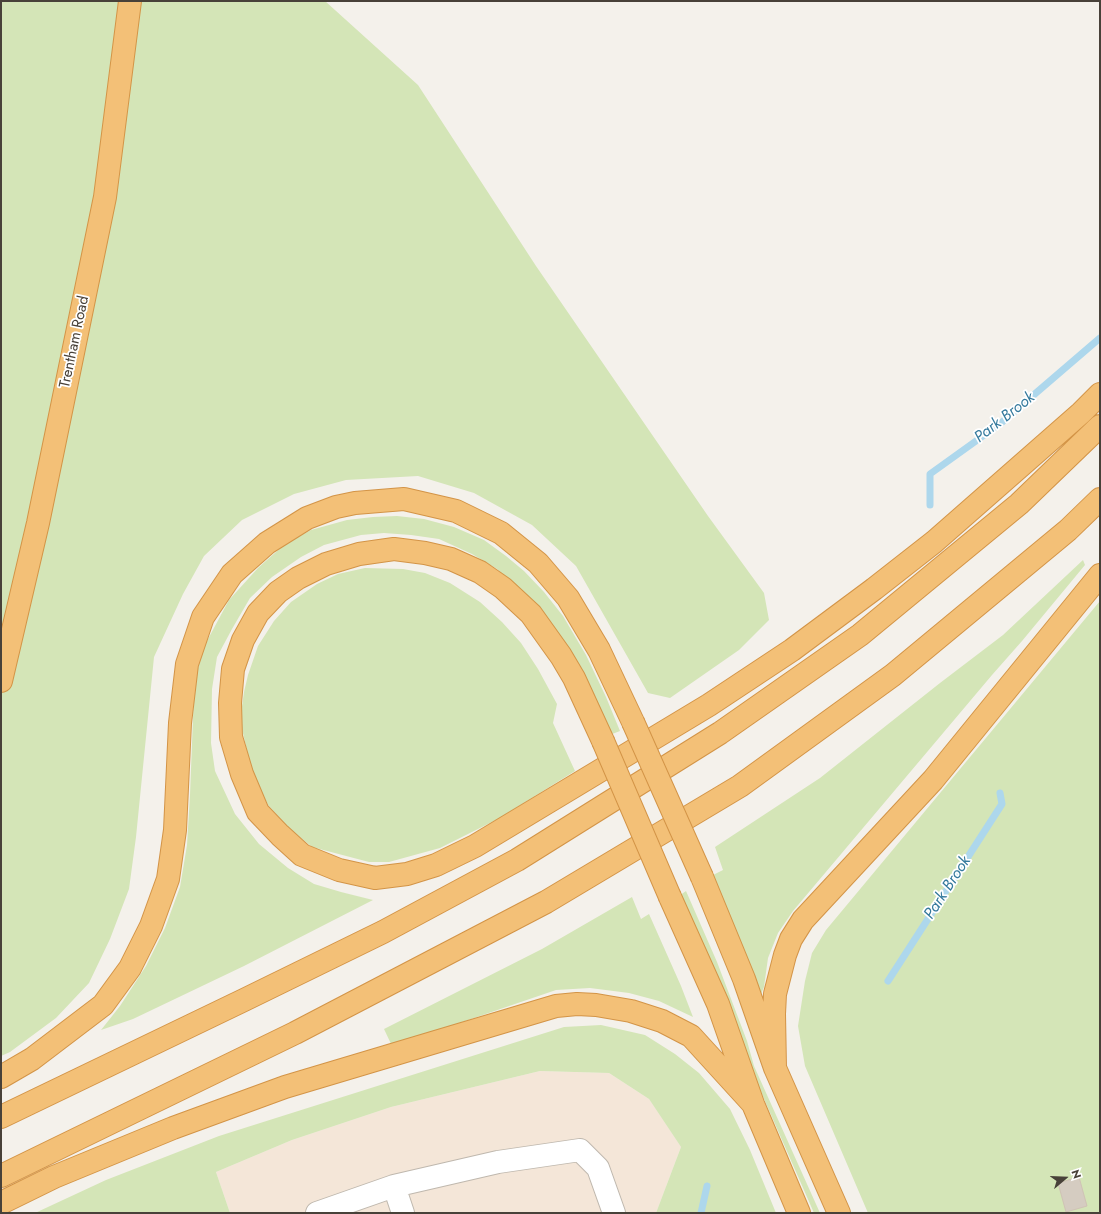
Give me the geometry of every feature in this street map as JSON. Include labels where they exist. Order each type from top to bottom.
[{"type":"highway","name":"Trentham Road","points":[[1,681],[38,523],[105,197],[130,1]]},
{"type":"highway","points":[[799,1213],[753,1104],[718,1004],[670,897],[603,741],[574,678],[561,656],[531,614],[503,588],[480,572],[451,559],[425,553],[394,549],[359,554],[326,564],[298,578],[278,592],[258,613],[243,640],[233,668],[230,703],[231,737],[242,774],[258,812],[302,855],[339,870],[375,878],[407,874],[436,865],[475,846],[709,705],[792,650],[934,542],[1075,418],[1100,394]]},
{"type":"highway","points":[[1,1117],[383,932],[530,852],[720,733],[860,634],[1019,504],[1100,426]]},
{"type":"highway","points":[[1,1077],[32,1059],[103,1005],[130,968],[151,926],[168,879],[175,830],[180,723],[187,664],[203,617],[232,574],[267,543],[307,518],[336,507],[356,503],[404,499],[456,511],[501,533],[538,563],[568,598],[599,650],[633,722],[702,877],[744,979],[775,1068],[839,1213]]},
{"type":"highway","points":[[1,1176],[295,1033],[546,902],[740,786],[893,675],[1068,530],[1100,499]]},
{"type":"highway","points":[[775,1068],[775,994],[791,939],[803,920],[933,780],[1100,574]]},
{"type":"highway","points":[[1,1203],[54,1177],[173,1128],[285,1087],[556,1006],[577,1004],[596,1005],[631,1011],[662,1021],[691,1036],[753,1104]]},
{"type":"lane","points":[[317,1213],[394,1186],[498,1162],[580,1150],[598,1168],[614,1213]]},
{"type":"lane","points":[[394,1186],[403,1213]]},
{"type":"shaded area","points":[[540,1071],[609,1073],[649,1099],[681,1147],[656,1213],[230,1213],[216,1172],[292,1140],[391,1107]]},
{"type":"green space","points":[[1,1],[325,1],[418,85],[536,266],[708,516],[764,593],[769,620],[739,650],[670,698],[648,693],[576,566],[532,525],[474,493],[418,476],[346,480],[294,494],[242,520],[204,556],[183,594],[154,657],[136,837],[129,889],[110,939],[89,983],[56,1018],[10,1052],[1,1056]]},
{"type":"green space","points":[[397,516],[424,519],[454,527],[484,540],[524,571],[544,592],[563,616],[586,655],[620,731],[607,736],[529,600],[497,569],[472,554],[439,539],[384,533],[361,535],[324,545],[301,557],[272,577],[250,598],[217,657],[212,689],[211,743],[215,771],[235,814],[259,844],[288,868],[314,884],[373,900],[244,966],[133,1019],[101,1030],[120,1006],[146,966],[165,928],[180,887],[187,845],[194,691],[201,652],[229,600],[258,568],[285,544],[311,530],[347,520]]},
{"type":"green space","points":[[1083,560],[1085,565],[793,911],[778,933],[768,958],[764,987],[761,994],[713,875],[723,870],[715,847],[820,778],[1003,635]]},
{"type":"green space","points":[[365,568],[403,569],[425,573],[450,583],[480,602],[502,622],[521,643],[538,669],[557,704],[553,723],[575,771],[498,819],[440,848],[389,862],[369,862],[312,847],[290,829],[268,805],[258,785],[249,760],[240,720],[248,675],[258,646],[274,621],[291,602],[317,584],[338,574]]},
{"type":"green space","points":[[1100,601],[1100,1213],[868,1213],[805,1066],[798,1026],[805,981],[812,953],[826,930]]},
{"type":"green space","points":[[686,891],[717,962],[747,1041],[754,1066],[820,1213],[814,1213],[676,898]]},
{"type":"green space","points":[[632,897],[641,919],[649,914],[693,1017],[659,1001],[629,993],[590,988],[556,990],[392,1046],[384,1029],[542,949]]},
{"type":"green space","points":[[601,1025],[645,1035],[675,1054],[699,1073],[730,1109],[750,1150],[776,1213],[656,1213],[681,1147],[649,1099],[609,1073],[540,1071],[391,1107],[292,1140],[216,1172],[230,1213],[35,1213],[106,1180],[219,1136],[564,1027]]},
{"type":"building","points":[[1079,1177],[1087,1206],[1066,1212],[1058,1183]]},
{"type":"waterway","name":"Park Brook","points":[[930,505],[930,474],[1001,423],[1100,338]]},
{"type":"waterway","name":"Park Brook","points":[[888,981],[1002,804],[1000,793]]},
{"type":"waterway","name":"Park Brook","points":[[701,1213],[707,1186]]}]
